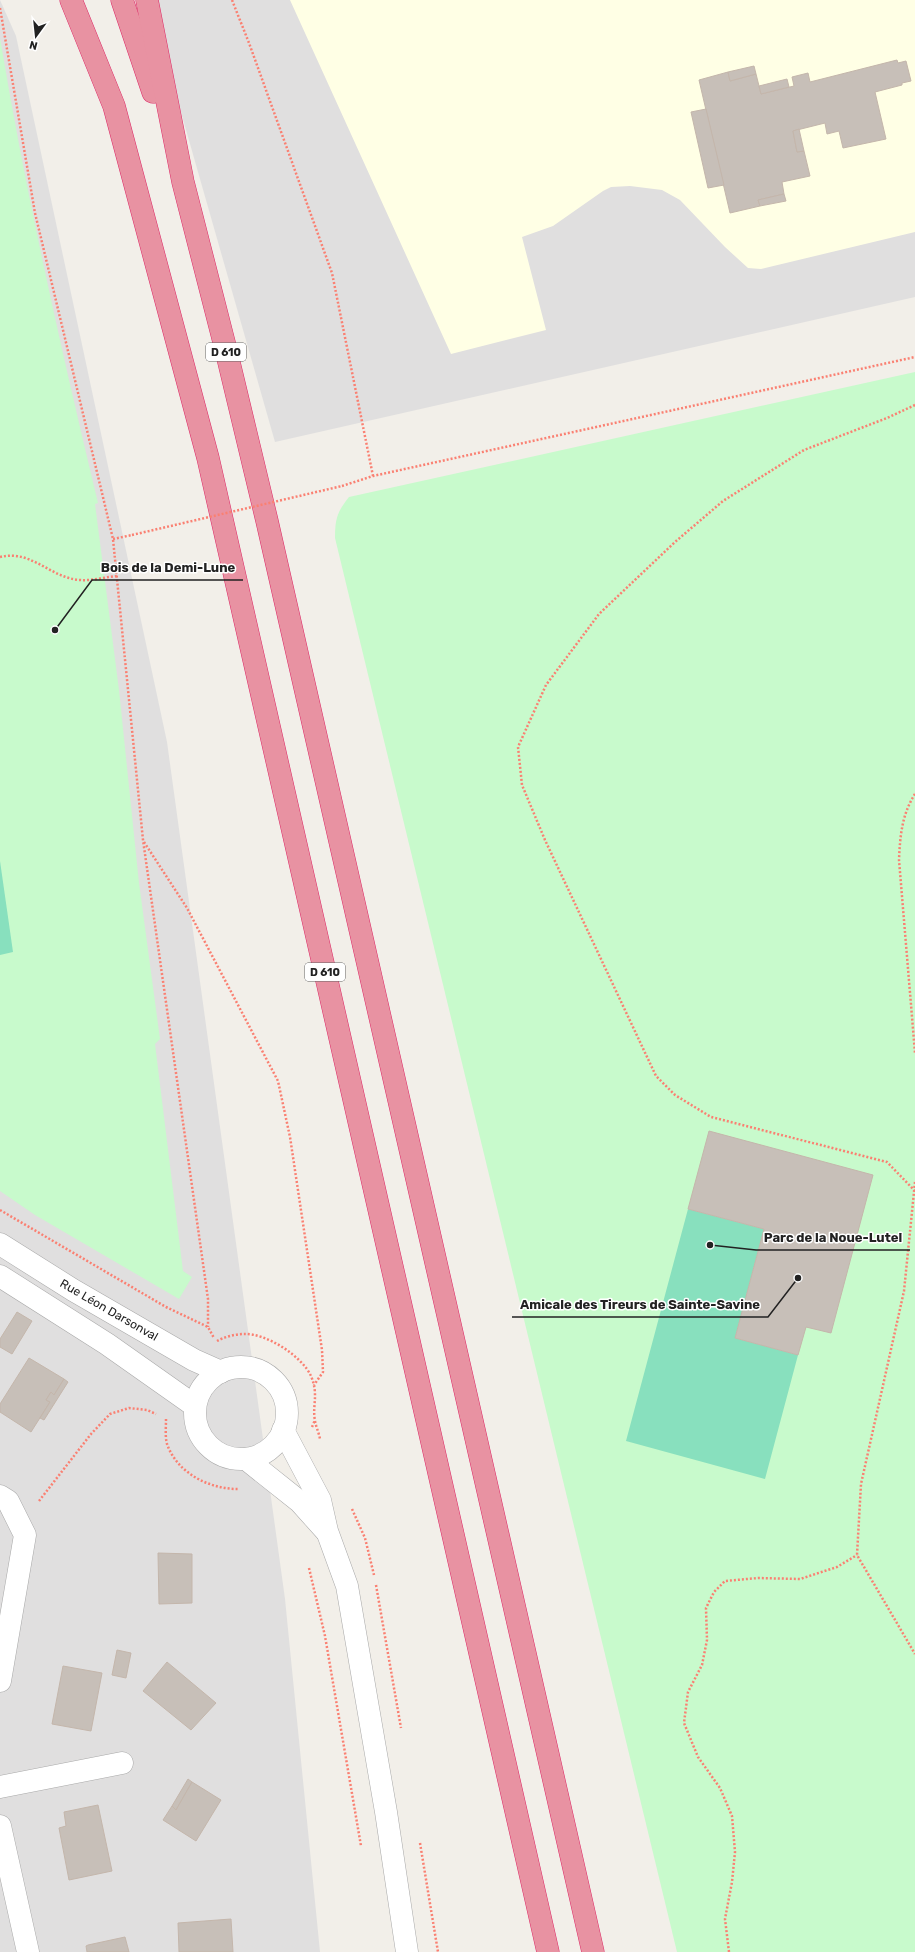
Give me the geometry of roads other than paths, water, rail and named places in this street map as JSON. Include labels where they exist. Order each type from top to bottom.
[{"type":"highway","name":"D 610","points":[[71,0],[114,106],[208,458],[548,1952]]},
{"type":"highway","name":"D 610","points":[[122,0],[183,182],[226,350],[267,521],[593,1952]]},
{"type":"highway","points":[[147,0],[183,182]]},
{"type":"street","name":"Rue Léon Darsonval","points":[[0,1244],[73,1290],[194,1360],[221,1372]]},
{"type":"street","points":[[0,1276],[107,1344],[195,1406]]},
{"type":"street","points":[[236,1368],[251,1369],[266,1375],[277,1386],[284,1400],[287,1415],[283,1430],[277,1441],[269,1450],[258,1456],[246,1459],[225,1456],[208,1445],[200,1434],[195,1420],[195,1406],[200,1392],[208,1380],[221,1372],[236,1368]]},
{"type":"street","points":[[283,1430],[320,1500],[327,1532],[347,1586],[386,1812],[407,1952]]},
{"type":"street","points":[[246,1459],[271,1477],[300,1502],[327,1532]]},
{"type":"street","points":[[0,1496],[8,1501],[23,1529],[0,1681]]},
{"type":"street","points":[[0,1787],[122,1763]]},
{"type":"street","points":[[0,1826],[28,1952]]},
{"type":"place","name":"Bois de la Demi-Lune","points":[[55,630]]},
{"type":"place","name":"Parc de la Noue-Lutel","points":[[710,1245]]},
{"type":"place","name":"Amicale des Tireurs de Sainte-Savine","points":[[798,1278]]}]
